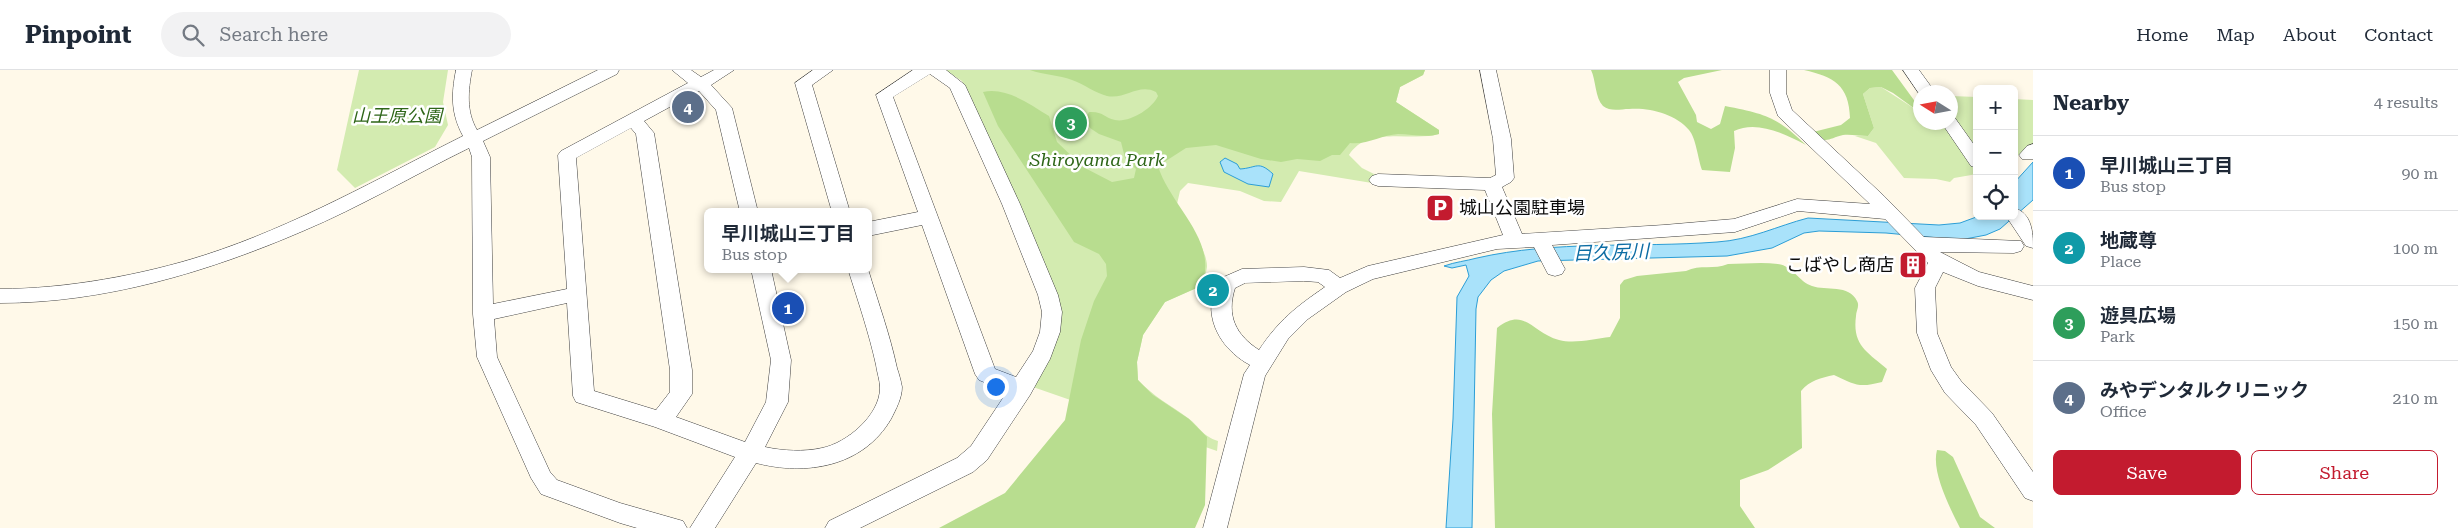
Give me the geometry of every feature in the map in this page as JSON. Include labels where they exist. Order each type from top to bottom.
[{"type":"street","points":[[464,70],[460,89],[462,116],[482,157],[483,314],[487,357],[542,478],[549,487],[620,513],[675,528]]},
{"type":"street","points":[[0,296],[30,296],[103,287],[209,261],[298,226],[474,138],[583,76],[611,70]]},
{"type":"street","points":[[680,70],[699,84],[724,108],[748,208]]},
{"type":"street","points":[[726,70],[567,155],[584,396],[661,420],[750,454],[790,461],[824,459],[850,447],[868,433],[884,414],[891,387],[883,351],[859,273]]},
{"type":"street","points":[[825,70],[803,83],[840,208]]},
{"type":"street","points":[[926,70],[884,95],[926,217],[986,374],[1022,389]]},
{"type":"street","points":[[837,528],[965,465],[979,453],[1022,389],[1043,352],[1050,332],[1052,312],[1048,295],[957,85],[935,70]]},
{"type":"street","points":[[1378,180],[1492,184],[1505,178],[1502,139],[1488,70]]},
{"type":"street","points":[[1778,70],[1778,92],[1784,112],[1892,215],[1916,242],[1939,261],[1958,270],[1989,282],[2033,293]]},
{"type":"street","points":[[1912,70],[1923,85]]},
{"type":"street","points":[[633,119],[645,133],[681,370],[681,394],[661,420]]},
{"type":"street","points":[[1955,130],[1973,156]]},
{"type":"street","points":[[1492,184],[1515,240]]},
{"type":"street","points":[[1215,528],[1253,382],[1262,362],[1281,333],[1301,314],[1339,287],[1368,272],[1464,248],[1515,240],[1664,232],[1735,225],[1797,205],[1829,206],[1892,215]]},
{"type":"street","points":[[872,228],[926,217]]},
{"type":"street","points":[[2018,220],[2033,241]]},
{"type":"street","points":[[1540,240],[1554,267]]},
{"type":"street","points":[[1916,242],[1937,246],[1976,244],[2014,246]]},
{"type":"street","points":[[1939,261],[1925,288],[1927,333],[1939,362],[1953,387],[1984,419],[2033,492]]},
{"type":"street","points":[[702,528],[750,454],[777,402],[781,360],[762,273]]},
{"type":"street","points":[[1262,362],[1242,351],[1228,334],[1221,314],[1220,298],[1226,284],[1242,276],[1304,274],[1322,275],[1339,287]]},
{"type":"street","points":[[483,314],[576,294]]},
{"type":"green space","name":"山王原公園","points":[[359,70],[448,70],[443,102],[448,125],[435,147],[355,188],[337,170]]},
{"type":"green space","name":"Shiroyama Park","points":[[945,70],[1425,70],[1423,75],[1400,87],[1396,102],[1439,130],[1439,134],[1379,137],[1367,140],[1357,146],[1349,155],[1362,168],[1378,176],[1378,184],[1299,171],[1281,202],[1264,201],[1240,191],[1188,183],[1180,191],[1177,204],[1191,226],[1204,253],[1207,267],[1206,272],[1201,286],[1165,302],[1143,335],[1137,362],[1138,380],[1156,396],[1192,421],[1205,434],[1218,441],[1217,451],[1033,387],[1050,278],[962,81]]},
{"type":"green space","name":"Shiroyama Park","points":[[1030,70],[1425,70],[1423,75],[1400,87],[1396,102],[1439,130],[1439,134],[1424,136],[1398,134],[1362,143],[1350,143],[1340,155],[1332,155],[1320,161],[1297,159],[1281,162],[1261,159],[1216,145],[1186,148],[1158,166],[1164,181],[1199,239],[1204,254],[1205,270],[1201,286],[1165,302],[1143,335],[1137,362],[1138,380],[1153,395],[1189,419],[1207,437],[1205,505],[1195,528],[939,528],[1005,493],[1065,420],[1081,340],[1094,301],[1107,276],[1106,264],[1099,254],[1074,242],[998,126],[983,92],[992,91],[1009,94],[1049,116],[1057,142],[1083,167],[1112,182],[1134,178],[1136,169],[1125,158],[1121,142],[1099,134],[1090,128],[1085,120],[1089,112],[1100,113],[1115,120],[1127,119],[1140,114],[1151,106],[1158,96],[1156,92],[1143,89],[1120,96],[1107,96],[1072,80]]},
{"type":"green space","points":[[1591,70],[1722,70],[1684,78],[1678,82],[1696,115],[1697,122],[1711,129],[1720,124],[1725,106],[1760,114],[1778,122],[1806,145],[1771,130],[1752,127],[1743,128],[1734,131],[1735,148],[1730,172],[1702,170],[1693,138],[1683,124],[1669,116],[1645,109],[1612,110],[1606,108],[1600,103],[1598,98]]},
{"type":"green space","points":[[1804,70],[1892,70],[1913,99],[1913,108],[1881,87],[1870,88],[1863,94],[1874,128],[1868,136],[1843,135],[1827,140],[1821,139],[1813,132],[1841,125],[1850,118],[1849,107],[1847,98],[1838,84]]},
{"type":"green space","points":[[1881,87],[1913,108],[1913,130],[1958,130],[1958,96],[1973,97],[1973,175],[1954,178],[1950,182],[1936,179],[1904,178],[1876,143],[1855,136],[1868,136],[1874,128],[1863,94],[1870,88]]},
{"type":"green space","points":[[2018,99],[2033,100],[2033,146],[2018,155]]},
{"type":"green space","points":[[1759,263],[1783,265],[1807,284],[1849,292],[1858,303],[1855,326],[1856,335],[1868,353],[1887,369],[1882,382],[1862,385],[1834,375],[1820,378],[1804,387],[1801,391],[1802,448],[1768,470],[1740,480],[1740,506],[1755,528],[1495,528],[1492,414],[1497,328],[1507,322],[1522,320],[1550,337],[1559,340],[1571,342],[1610,337],[1620,318],[1620,285],[1624,280],[1637,276],[1718,267],[1728,264]]},
{"type":"green space","points":[[1937,450],[1945,451],[1953,457],[1980,517],[1995,528],[1960,528],[1939,479],[1936,459]]},
{"type":"water","points":[[1225,158],[1237,164],[1240,169],[1257,166],[1264,167],[1273,174],[1269,187],[1248,184],[1224,172],[1220,162]]},
{"type":"water","points":[[2033,162],[2033,200],[2018,213],[2018,179]]},
{"type":"water","name":"目久尻川","points":[[1808,218],[1939,225],[1960,223],[1973,218],[1973,220],[2010,220],[2000,229],[1986,235],[1960,240],[1886,233],[1819,231],[1804,233],[1772,248],[1727,256],[1538,261],[1504,271],[1491,280],[1478,297],[1476,309],[1472,528],[1446,528],[1453,419],[1457,297],[1469,276],[1466,265],[1452,268],[1444,266],[1507,252],[1537,249],[1729,241],[1752,236]]},
{"type":"place","name":"みやデンタルクリニック","points":[[688,107]]},
{"type":"place","name":"遊具広場","points":[[1071,123]]},
{"type":"place","name":"城山公園駐車場","points":[[1440,208]]},
{"type":"place","name":"こばやし商店","points":[[1913,265]]},
{"type":"place","name":"地蔵尊","points":[[1213,290]]},
{"type":"place","name":"早川城山三丁目","points":[[788,308]]}]
